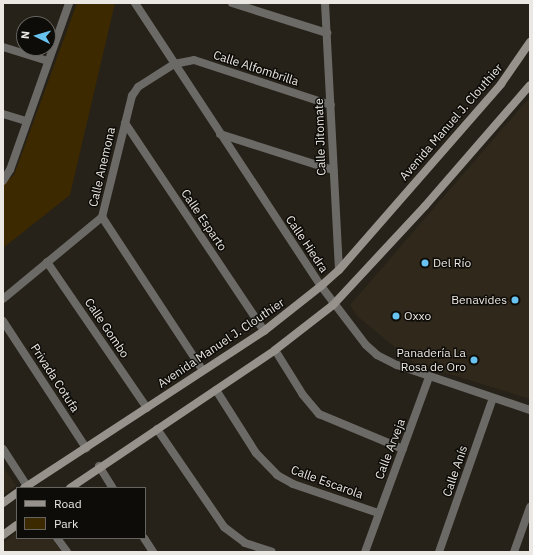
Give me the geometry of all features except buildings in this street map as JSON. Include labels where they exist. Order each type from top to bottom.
[{"type":"main road","name":"Avenida Manuel J. Clouthier","points":[[25,487],[147,408],[202,369],[264,331],[321,286],[339,270],[516,66],[530,42]]},
{"type":"main road","points":[[71,487],[99,466],[275,350],[333,305],[430,200],[530,85]]},
{"type":"main road","points":[[3,503],[16,494]]},
{"type":"main road","points":[[3,535],[16,526]]},
{"type":"street","points":[[4,180],[69,3]]},
{"type":"street","name":"Calle Hiedra","points":[[135,3],[333,305],[377,355],[430,377],[530,410]]},
{"type":"street","points":[[232,3],[327,33]]},
{"type":"street","name":"Calle Jitomate","points":[[325,3],[339,270]]},
{"type":"street","points":[[3,47],[48,61]]},
{"type":"street","name":"Calle Alfombrilla","points":[[174,64],[194,60],[331,105]]},
{"type":"street","name":"Calle Anemona","points":[[3,299],[102,217],[132,96],[138,87],[174,64]]},
{"type":"street","points":[[3,114],[26,121]]},
{"type":"street","name":"Calle Esparto","points":[[125,123],[264,331]]},
{"type":"street","points":[[220,134],[333,170]]},
{"type":"street","points":[[102,217],[202,369]]},
{"type":"street","name":"Calle Gombo","points":[[48,262],[147,408]]},
{"type":"street","name":"Privada Cotufa","points":[[3,321],[86,448]]},
{"type":"street","points":[[275,350],[303,395],[319,414],[403,449]]},
{"type":"street","name":"Calle Arveja","points":[[365,552],[378,513],[430,377]]},
{"type":"street","name":"Calle Escarola","points":[[216,390],[256,453],[277,475],[293,484],[378,513]]},
{"type":"street","name":"Calle Anís","points":[[439,552],[493,398]]},
{"type":"street","points":[[157,429],[224,527],[245,543],[272,552]]},
{"type":"street","points":[[3,449],[25,487]]},
{"type":"street","points":[[99,466],[112,487]]},
{"type":"street","points":[[514,552],[530,507]]},
{"type":"street","points":[[58,539],[67,552]]},
{"type":"street","points":[[145,539],[153,552]]},
{"type":"shaded area","points":[[530,97],[530,399],[414,363],[357,316],[350,305]]},
{"type":"shaded area","points":[[3,466],[16,486],[3,495]]},
{"type":"shaded area","points":[[16,533],[16,539],[53,539],[61,552],[3,552],[3,543]]},
{"type":"green space","points":[[77,3],[115,3],[70,195],[3,248],[3,185],[14,175]]},
{"type":"place","name":"Del Río","points":[[425,263]]},
{"type":"place","name":"Benavides","points":[[515,300]]},
{"type":"place","name":"Oxxo","points":[[396,316]]},
{"type":"place","name":"Panadería La Rosa de Oro","points":[[474,360]]}]
